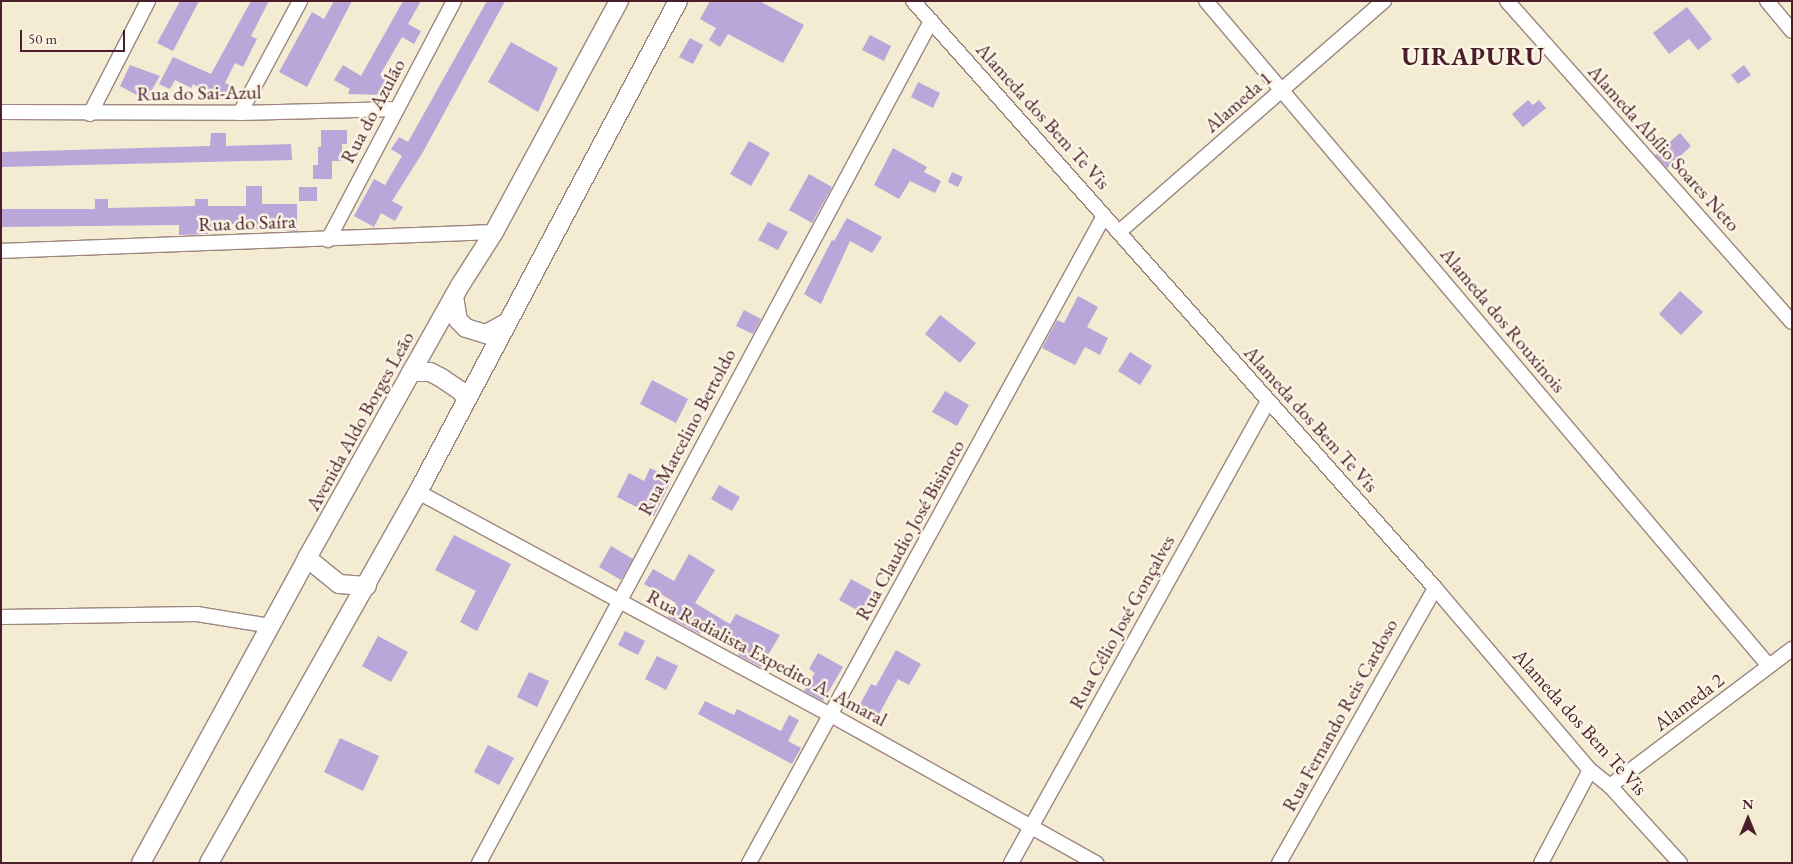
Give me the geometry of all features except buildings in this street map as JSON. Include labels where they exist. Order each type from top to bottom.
[{"type":"street","points":[[90,114],[148,1]]},
{"type":"street","points":[[240,113],[300,1]]},
{"type":"street","name":"Rua do Azulão","points":[[328,240],[454,1]]},
{"type":"street","name":"Avenida Aldo Borges Leão","points":[[141,863],[307,558],[454,296],[494,232],[619,1]]},
{"type":"street","points":[[210,863],[367,586],[678,1]]},
{"type":"street","name":"Alameda dos Bem Te Vis","points":[[913,1],[1435,588],[1590,770],[1610,786],[1680,863]]},
{"type":"street","name":"Alameda dos Rouxinois","points":[[1206,1],[1769,666]]},
{"type":"street","name":"Alameda 1","points":[[1119,232],[1384,1]]},
{"type":"street","name":"Alameda Abílio Soares Neto","points":[[1507,1],[1792,322]]},
{"type":"street","points":[[1767,1],[1792,31]]},
{"type":"street","name":"Rua Marcelino Bertoldo","points":[[479,863],[931,21]]},
{"type":"street","name":"Rua do Sai-Azul","points":[[1,112],[90,114],[240,113],[397,109]]},
{"type":"street","name":"Rua Claudio José Bisinoto","points":[[749,863],[1104,216]]},
{"type":"street","name":"Rua do Saíra","points":[[1,251],[328,240],[494,232]]},
{"type":"street","points":[[454,296],[458,320],[466,328],[486,334],[506,323]]},
{"type":"street","points":[[411,372],[430,372],[461,391],[466,399]]},
{"type":"street","name":"Rua Célio José Gonçalves","points":[[1011,863],[1268,400]]},
{"type":"street","name":"Rua Radialista Expedito A. Amaral","points":[[418,492],[831,715],[1096,863]]},
{"type":"street","points":[[307,558],[340,584],[367,586]]},
{"type":"street","name":"Rua Fernando Reis Cardoso","points":[[1279,863],[1435,588]]},
{"type":"street","points":[[1,618],[197,614],[270,626]]},
{"type":"street","name":"Alameda 2","points":[[1610,786],[1792,649]]},
{"type":"street","points":[[1541,863],[1590,770]]},
{"type":"district","name":"UIRAPURU","points":[[1473,56]]}]
